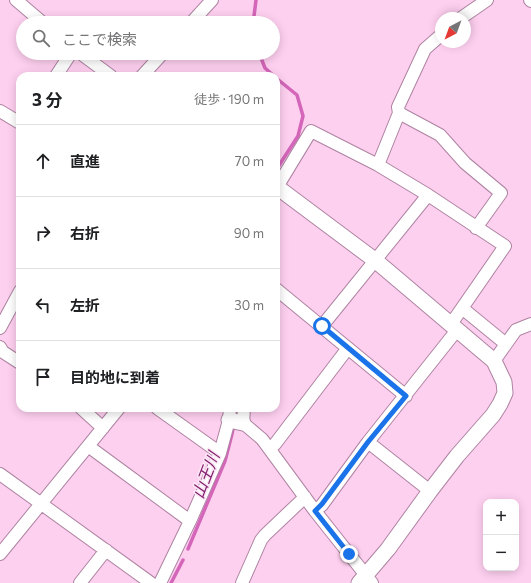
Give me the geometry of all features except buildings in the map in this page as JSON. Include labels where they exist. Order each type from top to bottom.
[{"type":"street","points":[[16,0],[35,16]]},
{"type":"street","points":[[197,16],[212,0]]},
{"type":"street","points":[[470,12],[487,0]]},
{"type":"street","points":[[378,165],[399,113],[398,107],[425,50],[435,41]]},
{"type":"street","points":[[59,72],[66,60]]},
{"type":"street","points":[[90,60],[106,72]]},
{"type":"street","points":[[146,72],[157,60]]},
{"type":"street","points":[[0,111],[16,121]]},
{"type":"street","points":[[399,113],[440,135],[465,163],[501,193],[476,228]]},
{"type":"street","points":[[280,181],[311,131],[378,165],[505,246],[462,308],[454,327],[406,396],[368,442],[322,504],[315,511]]},
{"type":"street","points":[[160,583],[190,521],[234,419],[262,438],[365,580],[457,456],[493,415],[505,393],[504,382],[494,361],[376,261],[280,191]]},
{"type":"street","points":[[322,326],[428,196]]},
{"type":"street","points":[[280,292],[406,396]]},
{"type":"street","points":[[0,328],[16,298]]},
{"type":"street","points":[[462,308],[506,344]]},
{"type":"street","points":[[494,361],[516,330],[531,324]]},
{"type":"street","points":[[0,347],[3,352],[16,360]]},
{"type":"street","points":[[270,449],[348,348]]},
{"type":"street","points":[[85,412],[103,428]]},
{"type":"street","points":[[0,554],[116,412]]},
{"type":"street","points":[[163,412],[220,453]]},
{"type":"street","points":[[368,442],[430,491]]},
{"type":"street","points":[[88,446],[190,521]]},
{"type":"street","points":[[0,474],[151,583]]},
{"type":"street","points":[[242,583],[261,540],[305,497]]},
{"type":"street","points":[[80,583],[106,550]]},
{"type":"waterway","name":"山王川","points":[[254,16],[256,0]]},
{"type":"waterway","name":"山王川","points":[[262,60],[265,68],[270,72]]},
{"type":"waterway","name":"山王川","points":[[280,81],[297,95],[303,116],[298,136],[280,164]]},
{"type":"waterway","name":"山王川","points":[[188,549],[225,461],[234,424]]},
{"type":"waterway","name":"山王川","points":[[171,583],[183,560]]},
{"type":"route","points":[[322,326],[406,396],[368,442],[322,504],[315,511],[349,554]]}]
